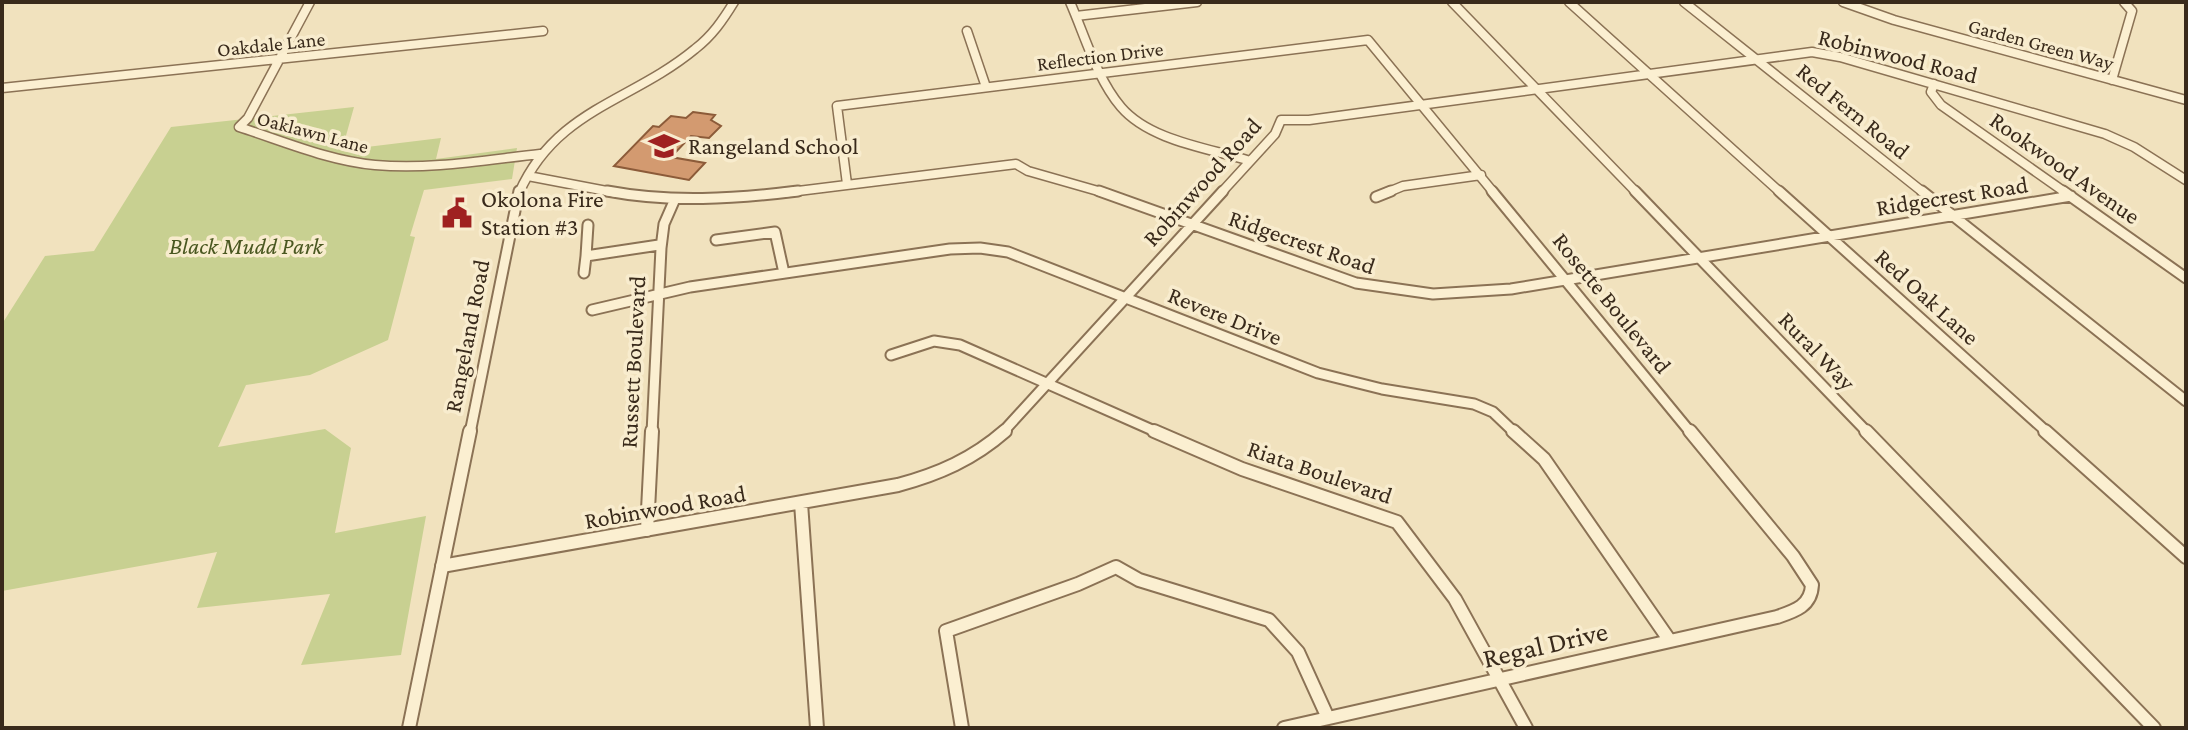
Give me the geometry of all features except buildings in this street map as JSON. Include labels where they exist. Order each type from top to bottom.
[{"type":"street","name":"Oaklawn Lane","points":[[310,2],[248,118],[239,127],[350,161],[428,166],[540,154]]},
{"type":"street","points":[[734,2],[741,2]]},
{"type":"street","name":"Rangeland Road","points":[[409,728],[513,210],[528,176],[540,154],[590,113],[703,42],[724,20],[734,2]]},
{"type":"street","points":[[1070,2],[1117,102],[1136,120],[1250,161]]},
{"type":"street","points":[[1076,16],[1197,2]]},
{"type":"street","name":"Rural Way","points":[[1452,2],[2154,728]]},
{"type":"street","name":"Red Oak Lane","points":[[1569,2],[2186,557]]},
{"type":"street","name":"Red Fern Road","points":[[1684,2],[2186,401]]},
{"type":"street","name":"Garden Green Way","points":[[1843,2],[1894,20],[2186,100]]},
{"type":"street","points":[[2112,80],[2132,11],[2131,6],[2124,2]]},
{"type":"street","name":"Oakdale Lane","points":[[2,88],[543,31]]},
{"type":"street","points":[[967,31],[986,87]]},
{"type":"street","name":"Reflection Drive","points":[[847,184],[837,106],[1368,40]]},
{"type":"street","name":"Rosette Boulevard","points":[[1368,40],[1793,556],[1812,585],[1811,597]]},
{"type":"street","name":"Robinwood Road","points":[[442,566],[923,480],[952,469],[989,445],[1048,383],[1275,134],[1281,120],[1309,120],[1818,52],[2115,138],[2186,180]]},
{"type":"street","name":"Rookwood Avenue","points":[[1934,84],[1931,92],[1941,105],[2186,278]]},
{"type":"street","name":"Ridgecrest Road","points":[[528,176],[597,191],[675,199],[736,198],[1016,164],[1028,171],[1085,186],[1356,283],[1395,292],[1460,295],[2071,196]]},
{"type":"street","points":[[1376,197],[1403,186],[1481,175]]},
{"type":"street","name":"Russett Boulevard","points":[[647,530],[660,292],[659,245],[664,221],[675,199]]},
{"type":"street","points":[[584,273],[588,225]]},
{"type":"street","points":[[716,240],[775,232],[784,273]]},
{"type":"street","points":[[586,256],[659,245]]},
{"type":"street","name":"Revere Drive","points":[[592,310],[660,292],[950,249],[980,248],[1018,256],[1318,373],[1382,389],[1474,404],[1493,412],[1544,459],[1670,641]]},
{"type":"street","name":"Riata Boulevard","points":[[891,355],[920,344],[952,343],[1242,469],[1397,522],[1455,599],[1526,728]]},
{"type":"street","points":[[801,503],[817,728]]},
{"type":"street","points":[[962,728],[946,631],[1078,584],[1116,567],[1139,580],[1269,620],[1281,628],[1295,648],[1328,718]]},
{"type":"street","name":"Regal Drive","points":[[1284,728],[1777,617],[1804,606],[1811,597]]},
{"type":"green space","name":"Black Mudd Park","points":[[354,107],[342,150],[441,138],[436,159],[517,148],[512,179],[424,190],[410,236],[415,237],[388,340],[310,375],[246,385],[218,447],[325,429],[351,448],[335,533],[426,516],[401,655],[301,665],[330,594],[197,608],[217,552],[2,591],[2,324],[45,256],[94,251],[171,127]]},
{"type":"place","name":"Rangeland School","points":[[664,146]]},
{"type":"place","name":"Okolona Fire Station #3","points":[[457,213]]}]
